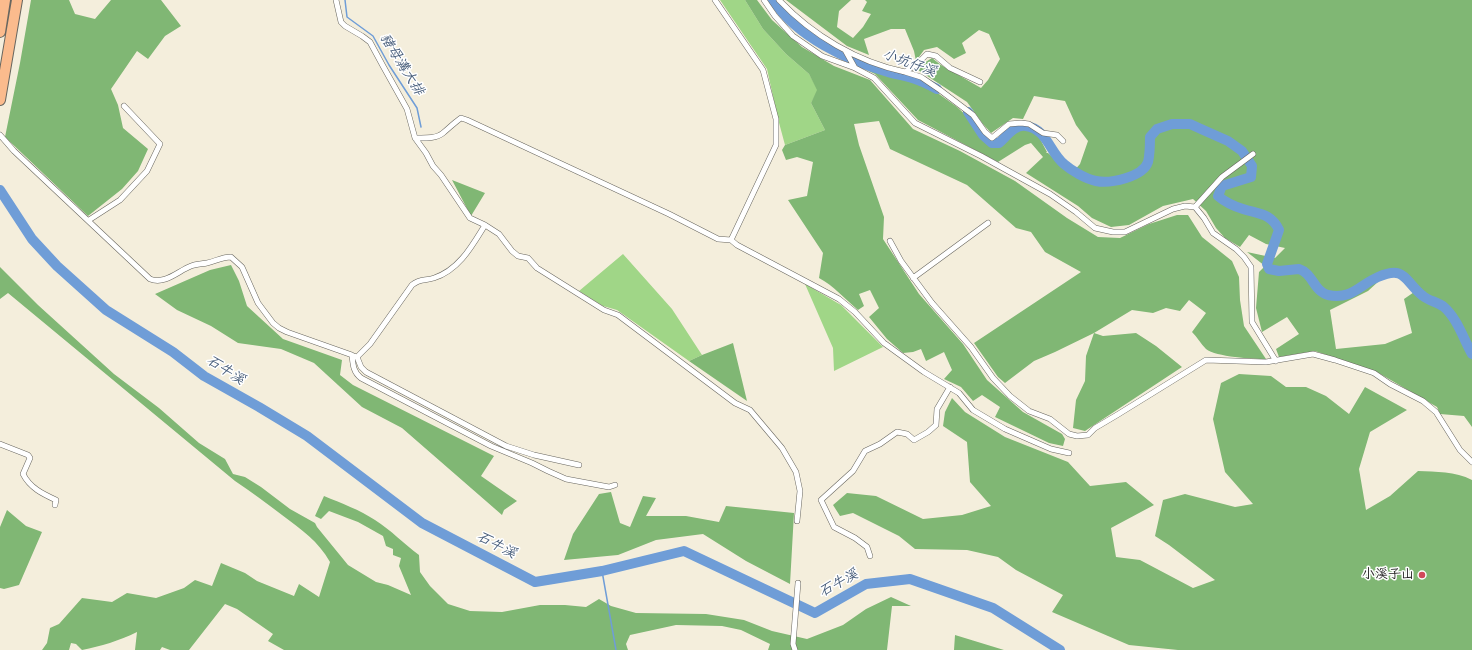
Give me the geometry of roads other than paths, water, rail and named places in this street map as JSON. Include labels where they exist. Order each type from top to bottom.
[{"type":"highway","points":[[0,32],[6,0]]},
{"type":"highway","points":[[0,100],[16,0]]},
{"type":"street","points":[[336,0],[341,22],[370,42],[407,109],[415,138],[470,218],[499,234],[512,251],[518,256],[528,258],[537,268],[604,310],[618,314],[735,403],[750,410],[782,448],[796,472],[800,490],[797,521]]},
{"type":"street","points":[[715,0],[763,70],[776,119],[776,145],[731,240]]},
{"type":"street","points":[[764,0],[775,16],[793,36],[822,56],[855,68],[874,78],[915,123],[981,156],[1050,194],[1076,212],[1095,228],[1113,232],[1125,232],[1173,209],[1185,206],[1195,207],[1213,233],[1236,249],[1251,267],[1252,322],[1276,361]]},
{"type":"street","points":[[779,0],[801,22],[845,50],[887,68],[921,77],[973,115],[985,132],[992,138],[1009,124],[1021,123],[1030,124],[1043,133],[1057,135],[1063,141]]},
{"type":"street","points":[[845,50],[855,68]]},
{"type":"street","points":[[904,72],[917,64],[927,54],[936,56],[950,68],[980,82]]},
{"type":"street","points":[[89,220],[120,200],[147,171],[160,144],[124,106]]},
{"type":"street","points":[[415,138],[429,138],[442,134],[451,124],[461,118],[669,214],[718,239],[731,240],[839,299],[855,312],[884,343],[924,372],[959,392],[973,410],[1005,429],[1051,450],[1069,453]]},
{"type":"street","points":[[0,135],[14,151],[150,279],[156,281],[163,280],[191,266],[208,263],[223,257],[231,257],[242,267],[258,303],[273,323],[279,328],[355,356],[361,367],[366,372],[506,446],[534,455],[579,464]]},
{"type":"street","points":[[1195,207],[1222,177],[1251,155]]},
{"type":"street","points":[[913,278],[988,223]]},
{"type":"street","points":[[485,225],[458,263],[450,271],[434,278],[417,280],[370,344],[355,356],[354,369],[356,374],[491,446],[566,479],[609,487],[615,485]]},
{"type":"street","points":[[890,241],[900,261],[932,303],[971,347],[993,378],[1010,396],[1029,411],[1050,419],[1069,434],[1077,436],[1088,435],[1095,428],[1206,360],[1266,362],[1313,354],[1374,373],[1390,384],[1423,401],[1436,412],[1460,450],[1472,462]]},
{"type":"street","points":[[870,556],[867,547],[855,538],[834,527],[821,500],[852,471],[865,451],[880,444],[897,432],[907,434],[914,440],[928,432],[936,425],[937,409],[950,387]]},
{"type":"street","points":[[0,444],[28,455],[30,458],[23,474],[26,480],[36,490],[56,500],[55,505]]},
{"type":"street","points":[[795,650],[793,644],[798,583]]},
{"type":"waterway","name":"豬母溝大排","points":[[345,0],[347,17],[373,36],[389,65],[417,108],[421,127]]},
{"type":"waterway","name":"小坑仔溪","points":[[773,0],[795,25],[809,36],[840,54],[872,67],[923,82],[937,89]]},
{"type":"waterway","name":"小坑仔溪","points":[[968,112],[983,135],[992,143],[999,143],[1011,131],[1018,127],[1026,126],[1033,128],[1044,136],[1055,154],[1064,164],[1079,174],[1102,182],[1125,178],[1140,172],[1148,162],[1150,153],[1150,137],[1157,129],[1172,124],[1190,124],[1228,141],[1242,151],[1252,166],[1251,177],[1222,186],[1218,196],[1236,207],[1264,215],[1276,224],[1279,230],[1267,264],[1269,269],[1279,271],[1300,269],[1307,274],[1324,294],[1336,296],[1349,294],[1378,277],[1394,273],[1400,274],[1404,276],[1423,296],[1442,305],[1449,312],[1472,354]]},
{"type":"waterway","name":"石牛溪","points":[[0,190],[32,239],[57,266],[106,310],[173,352],[204,376],[307,436],[422,523],[535,582],[602,571],[684,551],[815,613],[866,584],[910,579],[993,608],[1060,650]]},
{"type":"waterway","points":[[602,571],[616,650]]},
{"type":"place","name":"小溪子山","points":[[1422,575]]}]
